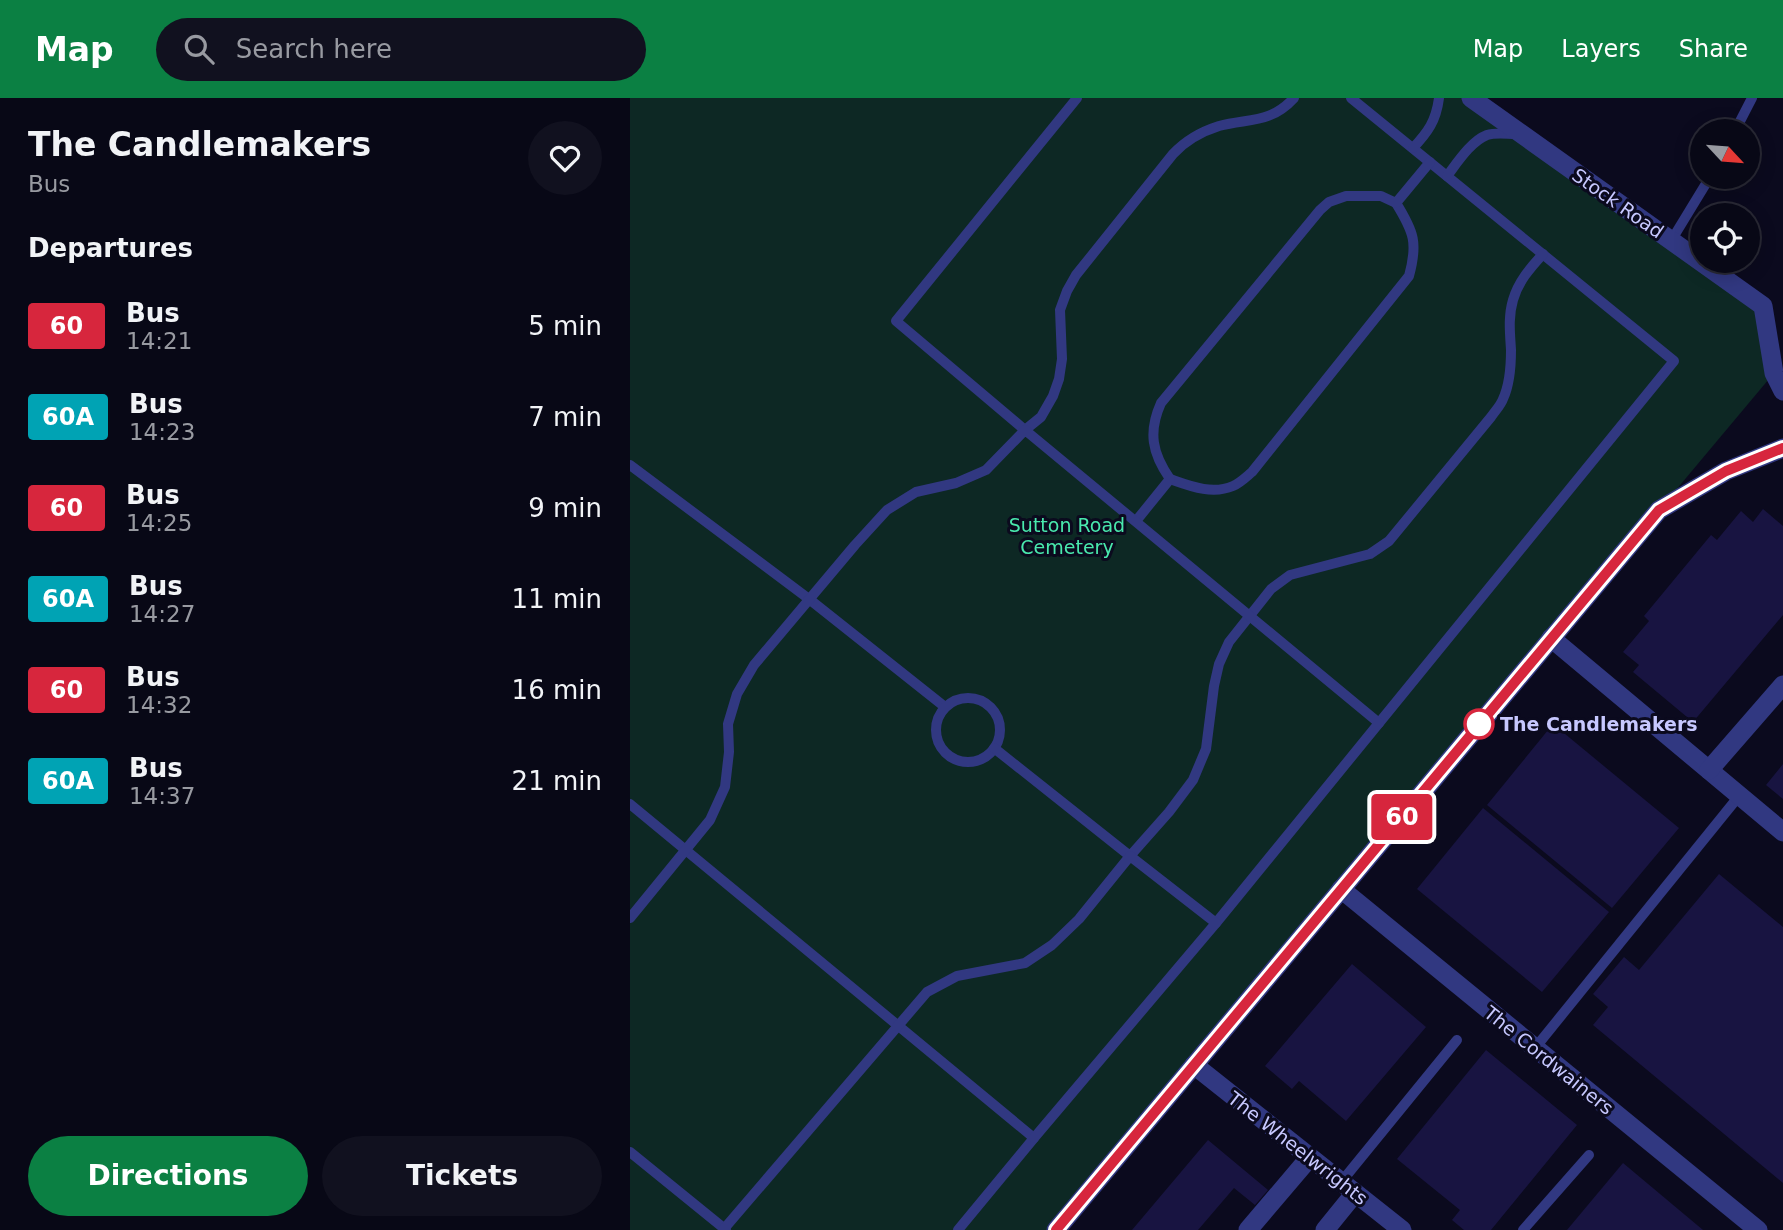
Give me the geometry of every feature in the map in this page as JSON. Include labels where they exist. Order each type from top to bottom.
[{"type":"street","name":"Stock Road","points":[[1471,98],[1762,306],[1773,373],[1783,391]]},
{"type":"street","points":[[1056,1230],[1659,510],[1726,471],[1783,448]]},
{"type":"street","points":[[1551,638],[1783,832]]},
{"type":"street","points":[[1709,770],[1783,685]]},
{"type":"street","name":"The Cordwainers","points":[[1341,890],[1758,1230]]},
{"type":"street","name":"The Wheelwrights","points":[[1194,1065],[1402,1230]]},
{"type":"street","points":[[1248,1230],[1310,1157]]},
{"type":"street","points":[[1325,1230],[1348,1187]]},
{"type":"lane","points":[[1077,98],[896,321],[1379,723]]},
{"type":"lane","points":[[630,918],[710,820],[725,787],[729,752],[728,724],[737,694],[754,665],[887,510],[916,492],[956,483],[986,470],[1041,416],[1059,379],[1062,359],[1060,310],[1066,291],[1184,142],[1200,132],[1222,125],[1267,117],[1294,98]]},
{"type":"lane","points":[[958,1230],[1216,923],[1674,361],[1351,98]]},
{"type":"lane","points":[[1413,148],[1428,132],[1439,98]]},
{"type":"lane","points":[[1741,119],[1752,98]]},
{"type":"lane","points":[[1447,176],[1469,149],[1487,135],[1521,134]]},
{"type":"lane","points":[[1396,203],[1430,162]]},
{"type":"lane","points":[[1671,241],[1703,189]]},
{"type":"lane","points":[[1381,196],[1396,203],[1410,226],[1414,242],[1409,276],[1252,472],[1236,485],[1218,491],[1170,480],[1160,464],[1153,434],[1161,403],[1329,202],[1346,197],[1381,196]]},
{"type":"lane","points":[[630,1152],[724,1230],[927,992],[957,976],[1025,963],[1052,945],[1079,919],[1169,812],[1192,780],[1206,749],[1219,664],[1229,642],[1271,589],[1290,575],[1370,554],[1388,541],[1492,417],[1503,399],[1510,367],[1509,330],[1513,299],[1518,285],[1530,267],[1543,254]]},
{"type":"lane","points":[[630,465],[809,599],[945,707]]},
{"type":"lane","points":[[1136,521],[1170,480]]},
{"type":"lane","points":[[969,697],[986,703],[997,715],[1000,727],[999,739],[994,748],[979,760],[968,761],[956,759],[945,752],[936,728],[945,707],[969,697]]},
{"type":"lane","points":[[994,748],[1216,923]]},
{"type":"lane","points":[[1535,1048],[1740,796]]},
{"type":"lane","points":[[630,804],[1034,1138]]},
{"type":"lane","points":[[1348,1187],[1457,1040]]},
{"type":"lane","points":[[1523,1230],[1589,1155]]},
{"type":"green space","name":"Sutton Road Cemetery","points":[[630,98],[1471,98],[1690,254],[1690,273],[1717,273],[1763,306],[1774,373],[1056,1230],[630,1230]]},
{"type":"building","points":[[1763,509],[1783,526],[1783,615],[1693,722],[1633,672],[1639,665],[1623,652],[1649,621],[1644,616],[1711,535],[1717,540],[1741,511],[1753,522]]},
{"type":"building","points":[[1553,724],[1679,828],[1612,908],[1487,805]]},
{"type":"building","points":[[1783,764],[1783,799],[1766,785]]},
{"type":"building","points":[[1483,808],[1609,912],[1542,992],[1417,889]]},
{"type":"building","points":[[1719,874],[1783,927],[1783,1183],[1593,1025],[1608,1007],[1593,994],[1624,957],[1639,970]]},
{"type":"building","points":[[1352,964],[1426,1027],[1346,1121],[1299,1081],[1292,1089],[1265,1066]]},
{"type":"building","points":[[1486,1050],[1577,1125],[1491,1230],[1464,1230],[1452,1220],[1460,1210],[1397,1159]]},
{"type":"building","points":[[1208,1140],[1268,1190],[1255,1205],[1234,1188],[1198,1230],[1132,1230]]},
{"type":"building","points":[[1623,1163],[1703,1230],[1567,1230]]},
{"type":"bus line","name":"60","points":[[1056,1230],[1659,510],[1726,471],[1783,448]]},
{"type":"place","name":"The Candlemakers","points":[[1479,724]]}]
